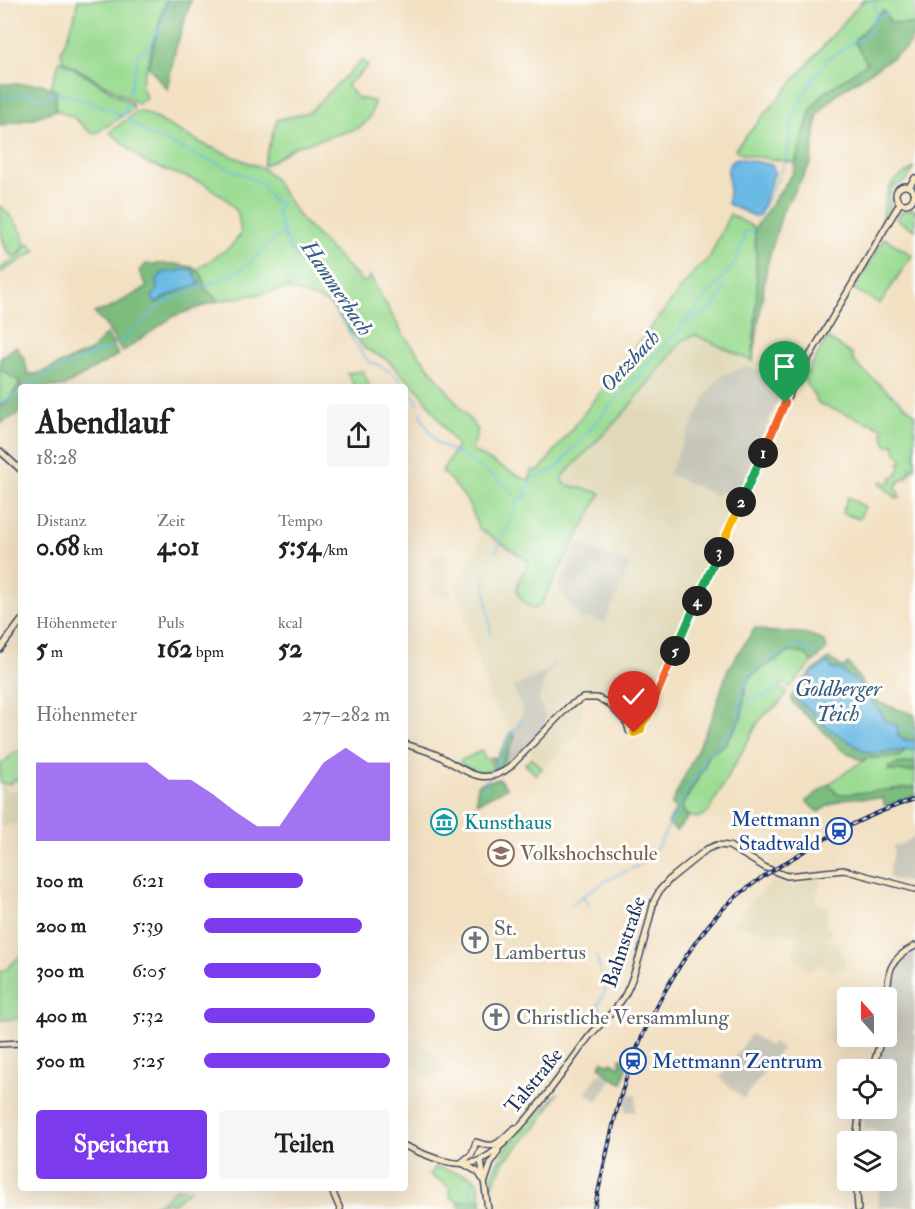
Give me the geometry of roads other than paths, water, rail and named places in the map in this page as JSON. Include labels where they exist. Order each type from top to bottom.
[{"type":"main road","points":[[909,187],[915,178]]},
{"type":"main road","points":[[903,186],[909,187],[913,192],[914,201],[908,204],[900,203],[896,196],[898,190],[903,186]]},
{"type":"main road","points":[[641,721],[649,715],[802,367],[900,203]]},
{"type":"main road","points":[[0,451],[18,467]]},
{"type":"main road","points":[[0,649],[18,625]]},
{"type":"main road","points":[[408,745],[438,756],[474,776],[484,776],[499,774],[510,767],[574,702],[583,698],[593,697],[602,700],[628,721],[628,729],[634,733],[641,730],[641,721]]},
{"type":"main road","points":[[628,721],[636,717],[641,721]]},
{"type":"main road","name":"Bahnstraße","points":[[591,1034],[615,1010],[631,982],[657,895],[664,884],[711,847],[723,845],[737,850],[778,874],[787,876],[844,870],[915,889]]},
{"type":"main road","points":[[888,987],[892,964],[900,954],[915,946]]},
{"type":"main road","name":"Talstraße","points":[[485,1183],[491,1163],[500,1148],[522,1124],[591,1034]]},
{"type":"main road","points":[[0,1044],[18,1043]]},
{"type":"main road","points":[[462,1163],[472,1154],[476,1142],[494,1146],[522,1124]]},
{"type":"main road","points":[[408,1147],[435,1159],[462,1163],[481,1160]]},
{"type":"main road","name":"Talstraße","points":[[488,1209],[481,1160],[500,1148]]},
{"type":"main road","points":[[462,1163],[478,1172],[485,1183]]},
{"type":"main road","points":[[332,1191],[339,1209]]},
{"type":"main road","points":[[857,1191],[858,1209]]},
{"type":"water","points":[[737,158],[772,165],[775,172],[756,217],[728,204],[728,168]]},
{"type":"water","points":[[190,269],[200,284],[181,290],[155,303],[152,296],[157,291],[156,282],[162,273]]},
{"type":"water","name":"Goldberger Teich","points":[[828,662],[832,669],[841,670],[858,683],[884,716],[883,720],[898,726],[898,736],[906,740],[915,740],[915,750],[867,753],[826,727],[808,708],[797,701],[801,689],[803,690],[813,678],[810,675]]},
{"type":"waterway","name":"Hammerbach","points":[[129,94],[139,52],[151,48],[154,35],[159,30],[170,0]]},
{"type":"waterway","name":"Oetzbach","points":[[759,217],[785,163],[790,126],[803,95],[827,59],[869,33],[876,13],[874,0]]},
{"type":"waterway","points":[[875,17],[888,14]]},
{"type":"waterway","points":[[0,96],[27,93],[31,97],[46,100],[51,94],[58,92],[111,109],[120,116],[124,114],[127,104]]},
{"type":"waterway","name":"Hammerbach","points":[[128,119],[148,134],[260,182],[273,202],[281,201],[280,208],[276,210],[289,247],[306,264],[307,270],[335,306],[339,317],[344,319],[354,342],[369,362],[382,367],[403,384]]},
{"type":"waterway","name":"Oetzbach","points":[[519,500],[528,495],[525,491],[527,485],[532,485],[530,481],[532,477],[556,469],[615,400],[622,395],[629,384],[633,383],[632,379],[641,377],[639,373],[668,339],[671,339],[681,329],[681,324],[688,321],[735,263],[745,238],[743,233],[753,232],[754,229]]},
{"type":"waterway","points":[[118,344],[164,303],[237,272],[282,232]]},
{"type":"waterway","points":[[684,322],[688,323],[713,307],[726,287]]},
{"type":"waterway","points":[[31,384],[44,375],[111,347]]},
{"type":"waterway","name":"Hammerbach","points":[[408,389],[418,404]]},
{"type":"waterway","points":[[0,404],[18,393]]},
{"type":"waterway","name":"Hammerbach","points":[[421,413],[422,419],[437,443],[466,458],[508,487],[514,494]]},
{"type":"waterway","name":"Hammerbach","points":[[495,553],[515,511],[517,498]]},
{"type":"waterway","name":"Hammerbach","points":[[485,578],[491,633]]},
{"type":"waterway","points":[[589,906],[583,896],[607,880],[638,866],[659,845],[670,823],[680,810],[680,804],[691,783],[703,768],[702,757],[707,753],[712,753],[738,721],[741,695],[751,672],[794,646],[815,652]]},
{"type":"waterway","points":[[748,702],[751,698],[762,697],[777,689]]},
{"type":"waterway","points":[[742,709],[748,705]]},
{"type":"waterway","name":"Hammerbach","points":[[491,773],[509,738],[523,720]]},
{"type":"waterway","points":[[899,727],[915,732]]},
{"type":"waterway","name":"Hammerbach","points":[[483,792],[489,777]]},
{"type":"waterway","name":"Hammerbach","points":[[571,905],[582,896]]},
{"type":"waterway","points":[[596,955],[605,987],[605,992],[598,1004],[602,1014]]},
{"type":"waterway","points":[[474,1178],[470,1195],[475,1209]]},
{"type":"railway","points":[[594,1209],[615,1117],[639,1044],[660,1000],[686,956],[715,917],[752,884],[823,840],[882,811],[915,799]]},
{"type":"place","name":"Kunsthaus","points":[[444,822]]},
{"type":"place","name":"Mettmann Stadtwald","points":[[839,831]]},
{"type":"place","name":"Volkshochschule","points":[[501,853]]},
{"type":"place","name":"St. Lambertus","points":[[475,940]]},
{"type":"place","name":"Christliche Versammlung","points":[[496,1017]]},
{"type":"place","name":"Mettmann Zentrum","points":[[633,1061]]}]
